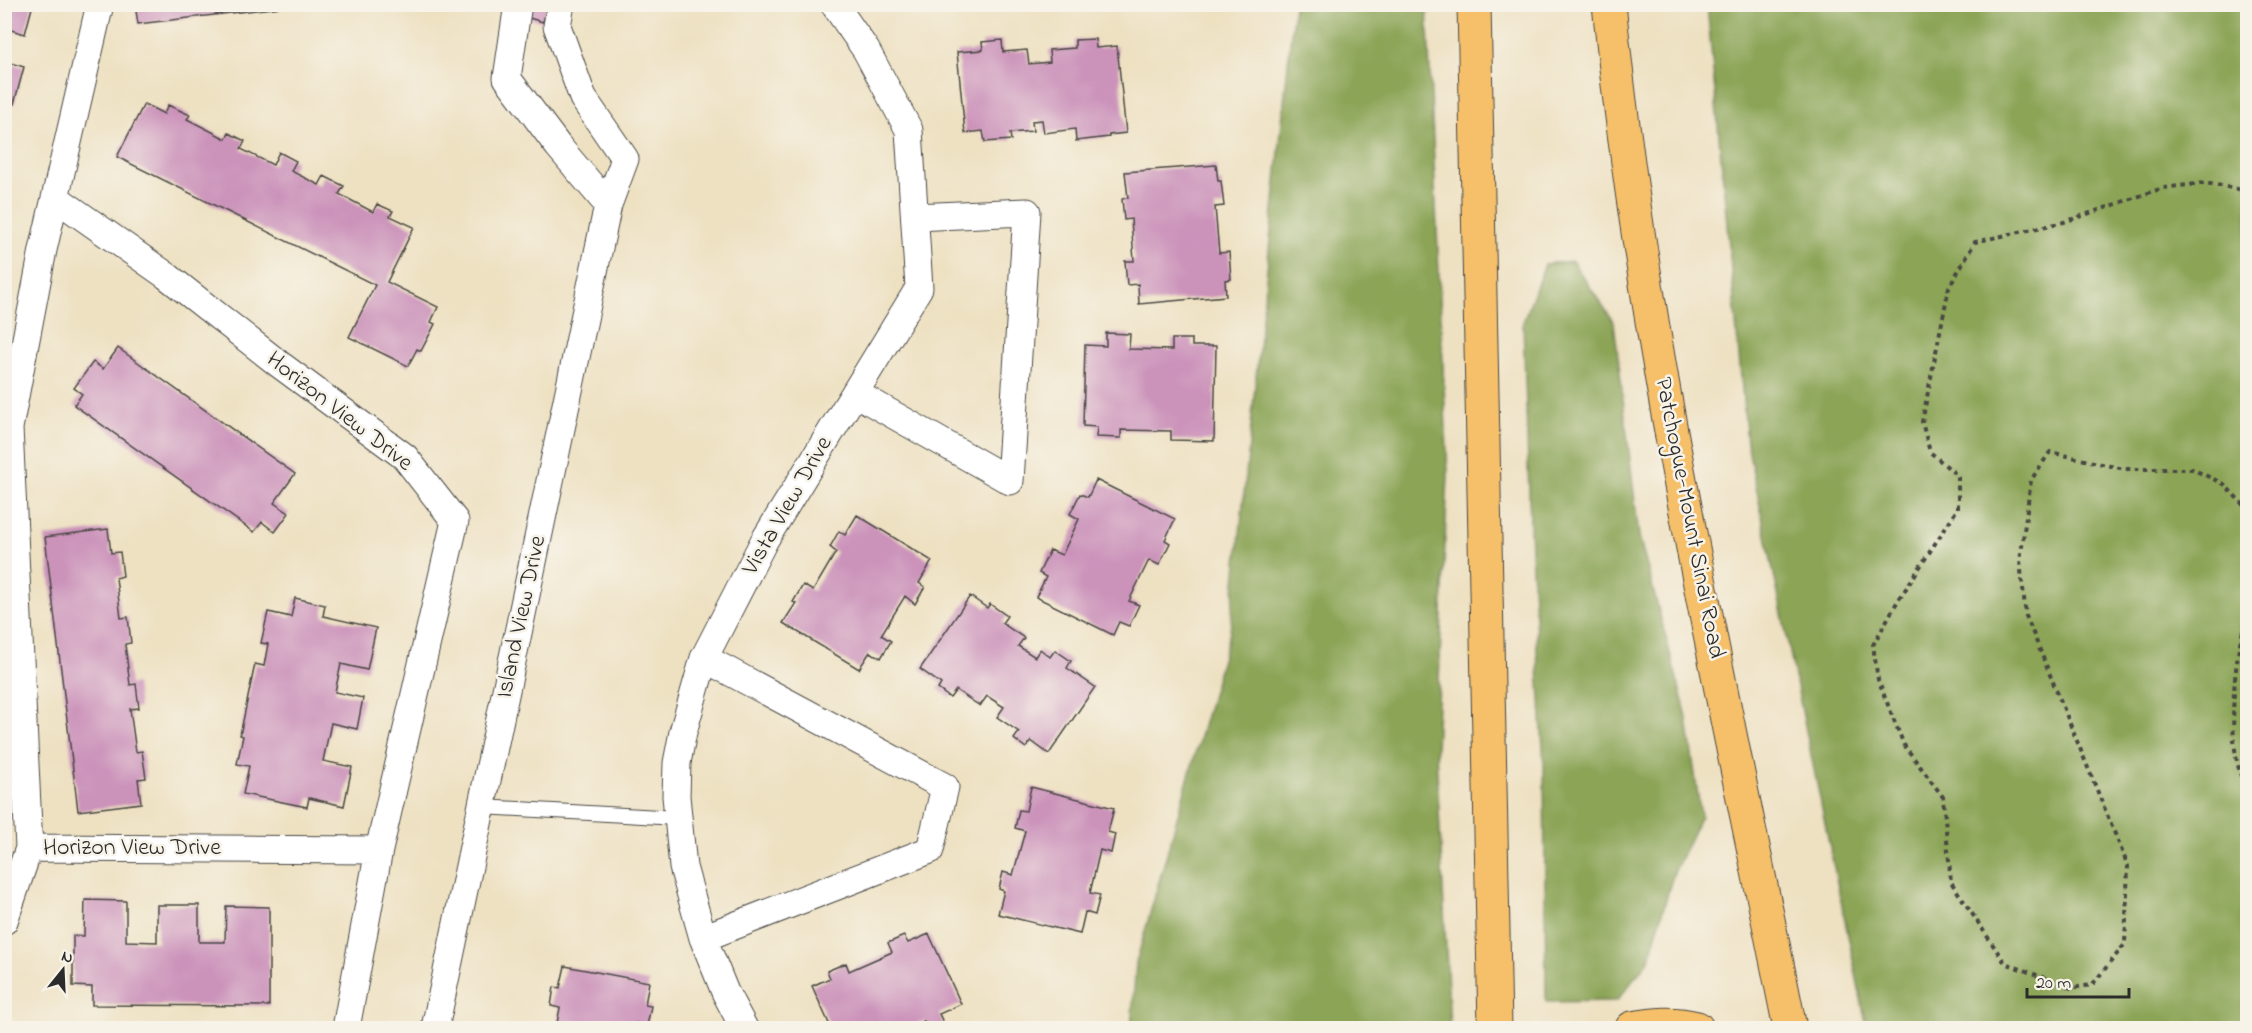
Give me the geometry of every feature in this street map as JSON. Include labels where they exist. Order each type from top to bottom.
[{"type":"highway","points":[[1474,4],[1495,1029]]},
{"type":"highway","name":"Patchogue-Mount Sinai Road","points":[[1609,4],[1632,199],[1673,438],[1791,1029]]},
{"type":"highway","points":[[1632,1029],[1653,1024],[1680,1024],[1697,1029]]},
{"type":"street","name":"Horizon View Drive","points":[[4,921],[29,848],[9,428],[43,250],[100,4]]},
{"type":"street","points":[[518,4],[507,78],[558,146],[608,205],[625,159],[584,98],[556,26],[561,4]]},
{"type":"street","name":"Vista View Drive","points":[[744,1029],[725,992],[703,938],[683,867],[677,818],[677,763],[683,732],[704,658],[764,541],[919,288],[909,130],[866,50],[834,4]]},
{"type":"street","name":"Horizon View Drive","points":[[56,198],[167,276],[279,364],[405,457],[455,521],[379,850],[346,1029]]},
{"type":"street","name":"Island View Drive","points":[[435,1029],[608,205]]},
{"type":"street","points":[[855,393],[1010,481],[1027,212],[915,217]]},
{"type":"street","points":[[703,938],[930,850],[945,788],[704,658]]},
{"type":"street","name":"Horizon View Drive","points":[[29,848],[379,850]]},
{"type":"lane","points":[[482,807],[677,818]]},
{"type":"path","points":[[2247,191],[2205,183],[2163,188],[2064,222],[1975,242],[1949,287],[1922,422],[1930,452],[1958,476],[1958,508],[1896,603],[1873,645],[1878,680],[1904,745],[1943,797],[1951,882],[2005,963],[2071,988],[2092,985],[2125,944],[2128,866],[2026,616],[2020,561],[2031,480],[2050,452],[2124,469],[2192,469],[2224,484],[2247,510]]},
{"type":"path","points":[[2247,614],[2238,654],[2233,742],[2242,780],[2247,787]]},
{"type":"green space","points":[[1294,5],[1427,5],[1448,474],[1436,750],[1450,1028],[1131,1028],[1136,963],[1230,631]]},
{"type":"green space","points":[[1707,5],[2247,5],[2247,1028],[1867,1028],[1747,443]]},
{"type":"green space","points":[[1572,261],[1614,322],[1639,536],[1686,713],[1701,816],[1673,875],[1649,960],[1617,1001],[1546,1002],[1544,765],[1531,552],[1523,322],[1545,264]]},
{"type":"building","points":[[4,4],[33,4],[25,34],[4,28]]},
{"type":"building","points":[[135,4],[290,4],[290,6],[138,24]]},
{"type":"building","points":[[525,4],[548,4],[543,22],[522,16]]},
{"type":"building","points":[[1095,39],[1096,48],[1117,46],[1126,133],[1076,141],[1075,129],[1044,133],[1042,120],[1032,121],[1033,131],[1010,133],[1011,140],[985,142],[983,131],[965,133],[957,52],[983,50],[982,42],[1002,40],[1003,52],[1027,50],[1029,64],[1050,62],[1049,50],[1075,48],[1075,40]]},
{"type":"building","points":[[4,61],[24,67],[14,104],[4,101]]},
{"type":"building","points":[[144,104],[164,114],[168,105],[190,115],[187,119],[226,139],[229,133],[245,141],[241,149],[273,165],[279,152],[296,161],[291,171],[319,185],[324,176],[344,186],[339,194],[373,212],[377,204],[393,211],[390,216],[414,227],[387,282],[438,307],[431,322],[435,324],[421,351],[417,349],[408,366],[349,337],[375,285],[117,157]]},
{"type":"building","points":[[1216,165],[1218,181],[1221,181],[1224,206],[1215,207],[1219,253],[1229,252],[1231,279],[1225,280],[1226,296],[1139,304],[1138,284],[1127,285],[1125,261],[1134,261],[1131,219],[1124,220],[1122,199],[1128,198],[1125,172]]},
{"type":"building","points":[[1106,333],[1130,334],[1129,349],[1172,350],[1172,339],[1192,339],[1192,346],[1216,346],[1214,441],[1171,440],[1171,431],[1121,430],[1121,438],[1096,437],[1097,427],[1083,426],[1085,345],[1106,346]]},
{"type":"building","points":[[118,348],[295,474],[274,503],[289,513],[275,532],[262,522],[254,532],[74,405],[82,394],[74,388],[93,362],[103,369]]},
{"type":"building","points":[[1096,480],[1175,519],[1165,540],[1170,543],[1159,565],[1149,560],[1129,601],[1139,605],[1129,626],[1119,622],[1113,635],[1036,597],[1046,577],[1039,573],[1050,550],[1062,555],[1079,519],[1070,514],[1080,494],[1088,497]]},
{"type":"building","points":[[857,515],[932,561],[919,583],[925,587],[915,604],[905,596],[881,635],[891,641],[881,658],[870,652],[859,669],[783,623],[796,603],[793,602],[803,585],[813,591],[836,552],[830,547],[839,531],[845,535]]},
{"type":"building","points":[[108,529],[111,553],[120,552],[123,576],[116,578],[121,618],[128,617],[131,643],[125,644],[130,685],[136,684],[139,708],[130,709],[136,752],[142,751],[146,778],[138,779],[141,803],[78,811],[45,537]]},
{"type":"building","points":[[970,596],[987,608],[990,604],[1007,616],[1002,623],[1024,638],[1018,646],[1035,657],[1040,649],[1050,657],[1055,650],[1071,661],[1067,668],[1095,687],[1049,754],[1031,741],[1026,748],[1014,739],[1019,732],[997,717],[1004,707],[987,696],[980,706],[956,690],[950,698],[938,689],[941,684],[920,669]]},
{"type":"building","points":[[295,598],[325,605],[323,616],[376,628],[367,670],[341,664],[335,692],[363,698],[357,729],[331,723],[323,761],[352,767],[344,806],[309,798],[307,807],[243,794],[249,766],[237,764],[243,736],[240,735],[255,664],[264,666],[268,644],[261,643],[268,612],[291,617]]},
{"type":"building","points":[[1031,787],[1114,808],[1108,832],[1115,834],[1111,853],[1100,850],[1090,893],[1100,895],[1095,915],[1085,912],[1080,934],[998,914],[1004,891],[999,889],[1003,872],[1013,875],[1025,831],[1015,828],[1019,810],[1026,811]]},
{"type":"building","points":[[85,900],[126,901],[126,941],[157,942],[157,905],[199,905],[199,942],[225,942],[226,906],[269,907],[269,1006],[92,1005],[92,987],[73,986],[73,936],[84,936]]},
{"type":"building","points":[[929,934],[961,1004],[939,1014],[944,1024],[935,1028],[927,1028],[924,1021],[907,1028],[831,1028],[812,986],[830,978],[827,971],[846,963],[849,971],[892,952],[888,943],[904,936],[908,943]]},
{"type":"building","points":[[565,966],[649,982],[645,1005],[651,1006],[647,1026],[636,1023],[635,1028],[556,1028],[560,1008],[551,1006],[554,987],[560,988]]}]
